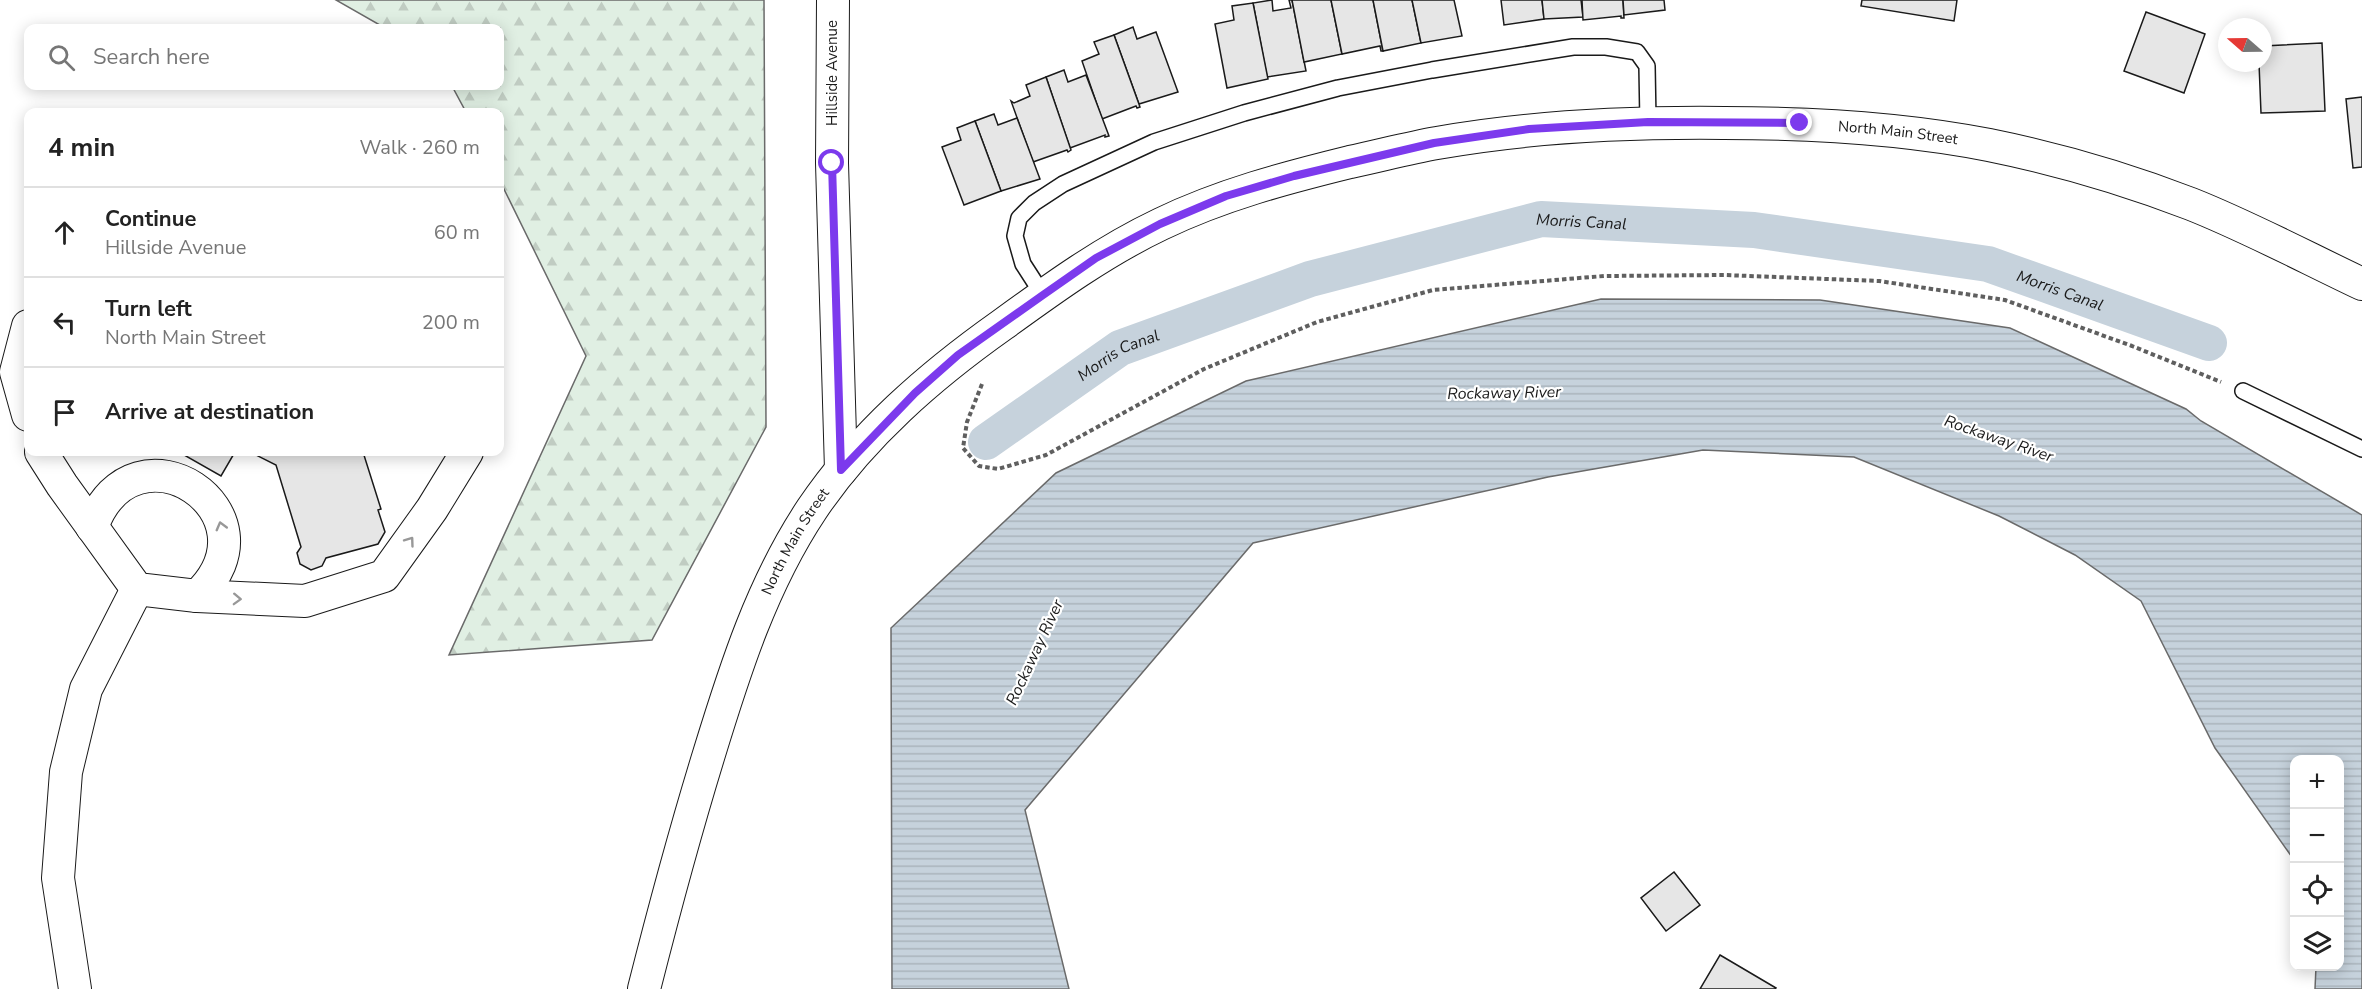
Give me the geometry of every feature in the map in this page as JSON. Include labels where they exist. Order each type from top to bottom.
[{"type":"street","name":"Hillside Avenue","points":[[832,0],[832,163],[841,470]]},
{"type":"street","name":"North Main Street","points":[[644,989],[679,854],[741,650],[773,579],[810,513],[841,470],[915,393],[958,355],[1096,258],[1160,224],[1226,196],[1294,176],[1446,141],[1529,129],[1648,122],[1800,123],[1895,130],[1990,145],[2105,174],[2196,206],[2362,284]]},
{"type":"street","points":[[24,341],[16,372],[24,401]]},
{"type":"street","points":[[44,456],[137,589],[197,596],[305,601],[384,576],[432,509],[465,456]]},
{"type":"street","points":[[92,527],[98,511],[108,497],[122,486],[138,479],[155,476],[172,477],[189,483],[213,506],[221,521],[224,538],[223,554],[218,570],[209,585],[197,596]]},
{"type":"street","points":[[75,989],[58,878],[66,772],[86,690],[137,589]]},
{"type":"lane","points":[[1043,295],[1023,264],[1015,236],[1019,218],[1034,203],[1063,183],[1154,142],[1244,113],[1338,88],[1432,70],[1573,47],[1606,47],[1637,52],[1647,66],[1648,122]]},
{"type":"lane","points":[[2242,391],[2362,449]]},
{"type":"path","points":[[982,384],[968,422],[963,448],[979,466],[998,469],[1046,455],[1204,369],[1307,327],[1432,290],[1604,276],[1724,275],[1879,281],[2005,300],[2132,345],[2242,391]]},
{"type":"green space","points":[[336,0],[764,0],[766,427],[652,640],[449,655],[586,356],[504,189],[504,108],[464,108],[454,90],[504,90],[504,24],[378,24]]},
{"type":"water","name":"Rockaway River","points":[[1601,299],[1820,300],[2010,328],[2186,409],[2201,421],[2362,515],[2362,989],[2315,989],[2316,971],[2344,971],[2344,755],[2290,755],[2290,854],[2215,748],[2141,601],[2075,555],[1999,516],[1854,457],[1703,450],[1548,477],[1253,543],[1025,810],[1069,989],[892,989],[891,628],[1056,473],[1246,381]]},
{"type":"building","points":[[1272,0],[1273,11],[1291,8],[1289,0],[1292,0],[1306,71],[1267,77],[1253,3]]},
{"type":"building","points":[[1292,0],[1331,0],[1342,54],[1304,62]]},
{"type":"building","points":[[1331,0],[1373,0],[1383,51],[1380,46],[1342,54]]},
{"type":"building","points":[[1373,0],[1412,0],[1421,43],[1383,51]]},
{"type":"building","points":[[1412,0],[1454,0],[1462,36],[1421,43]]},
{"type":"building","points":[[1501,0],[1542,0],[1544,19],[1504,25]]},
{"type":"building","points":[[1542,0],[1581,0],[1583,17],[1544,19]]},
{"type":"building","points":[[1582,0],[1623,0],[1624,18],[1621,16],[1583,20]]},
{"type":"building","points":[[1623,0],[1664,0],[1665,10],[1624,15]]},
{"type":"building","points":[[1862,0],[1957,0],[1954,21],[1861,6]]},
{"type":"building","points":[[1253,3],[1268,79],[1227,88],[1215,24],[1234,20],[1232,6]]},
{"type":"building","points":[[2146,12],[2205,34],[2184,93],[2124,71]]},
{"type":"building","points":[[1133,27],[1137,39],[1156,32],[1178,92],[1139,104],[1114,35]]},
{"type":"building","points":[[1114,35],[1140,107],[1136,106],[1102,119],[1082,61],[1099,54],[1094,42]]},
{"type":"building","points":[[2322,43],[2325,111],[2261,113],[2259,72],[2272,72],[2272,46]]},
{"type":"building","points":[[1064,70],[1068,82],[1086,75],[1109,136],[1105,137],[1105,135],[1070,148],[1046,77]]},
{"type":"building","points":[[1046,77],[1071,150],[1033,162],[1011,101],[1014,103],[1030,96],[1026,85]]},
{"type":"building","points":[[2362,97],[2362,167],[2353,168],[2346,99]]},
{"type":"building","points":[[994,114],[998,125],[1017,118],[1040,179],[1001,191],[975,121]]},
{"type":"building","points":[[975,121],[1001,191],[964,205],[942,147],[961,140],[957,128]]},
{"type":"building","points":[[186,456],[233,456],[221,476]]},
{"type":"building","points":[[258,456],[364,456],[381,509],[378,510],[385,532],[378,544],[326,558],[322,566],[311,570],[300,564],[297,553],[301,547],[276,465]]},
{"type":"building","points":[[1674,872],[1700,905],[1666,931],[1641,898]]},
{"type":"building","points":[[1720,955],[1776,988],[1700,989]]},
{"type":"waterway","name":"Morris Canal","points":[[986,442],[1120,348],[1310,279],[1541,219],[1754,230],[1988,264],[2209,343]]},
{"type":"route","points":[[832,163],[841,470],[876,431],[958,355],[1096,258],[1160,224],[1226,196],[1294,176],[1434,143],[1529,129],[1648,122],[1800,123]]}]
